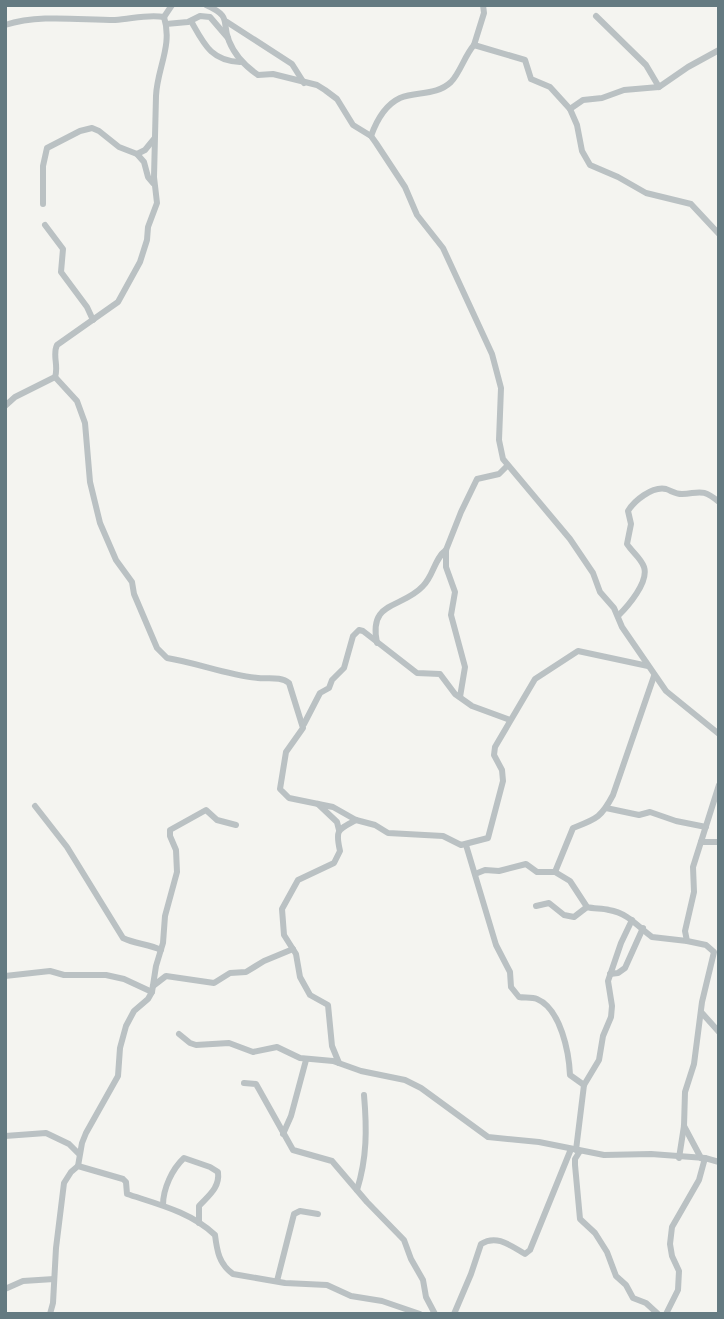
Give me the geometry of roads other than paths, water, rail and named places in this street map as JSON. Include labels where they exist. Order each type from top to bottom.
[{"type":"street","points":[[5,406],[15,397],[55,377],[57,370],[54,352],[57,345],[118,302],[140,262],[149,222],[157,203],[154,184],[156,85],[165,54],[165,21],[172,5]]},
{"type":"street","points":[[206,5],[219,12],[227,22],[292,64],[304,83]]},
{"type":"street","points":[[219,12],[223,5]]},
{"type":"street","points":[[371,136],[380,117],[400,98],[428,94],[452,81],[474,45],[484,13],[483,5]]},
{"type":"street","points":[[5,25],[47,19],[121,19],[153,15],[165,21],[191,21],[200,16],[210,17],[228,38],[240,62],[258,75],[273,75],[317,85],[331,94],[343,106],[353,125],[371,136],[405,187],[417,215],[443,248],[492,354],[501,388],[500,453],[507,466],[535,495],[570,539],[593,573],[600,592],[618,616],[654,676],[672,698],[719,734]]},
{"type":"street","points":[[596,16],[646,65],[659,87]]},
{"type":"street","points":[[191,21],[211,52],[223,60],[240,62]]},
{"type":"street","points":[[227,22],[228,38]]},
{"type":"street","points":[[474,45],[525,60],[531,79],[550,87],[570,109],[577,125],[582,151],[590,165],[646,193],[691,204],[719,234]]},
{"type":"street","points":[[570,109],[583,100],[602,98],[624,90],[659,87],[719,50]]},
{"type":"street","points":[[43,204],[43,157],[47,148],[80,131],[92,128],[137,154],[154,184]]},
{"type":"street","points":[[137,154],[145,150],[155,138]]},
{"type":"street","points":[[45,225],[63,248],[61,272],[88,307],[93,320]]},
{"type":"street","points":[[55,377],[73,396],[79,407],[87,433],[89,471],[96,510],[113,555],[132,582],[143,617],[161,653],[167,658],[231,674],[287,680],[303,724]]},
{"type":"street","points":[[377,643],[376,619],[393,604],[419,590],[434,572],[477,479],[499,474],[507,466]]},
{"type":"street","points":[[618,616],[628,607],[642,583],[645,569],[627,544],[632,524],[628,514],[630,507],[644,495],[662,489],[681,494],[692,491],[703,493],[719,502]]},
{"type":"street","points":[[446,550],[446,567],[454,592],[451,615],[465,667],[460,697]]},
{"type":"street","points":[[510,720],[472,706],[460,697],[440,674],[417,673],[362,631],[354,634],[344,668],[332,680],[329,688],[320,693],[303,724],[302,732],[286,752],[280,789],[289,798],[344,812],[355,820],[396,835],[443,836],[456,844],[466,845],[477,839],[488,838],[503,781],[502,770],[495,758],[496,743],[535,679],[575,652],[648,666]]},
{"type":"street","points":[[555,872],[573,828],[596,819],[606,808],[621,778],[654,676]]},
{"type":"street","points":[[687,941],[685,931],[694,892],[693,867],[719,785]]},
{"type":"street","points":[[318,804],[337,822],[339,831]]},
{"type":"street","points":[[35,806],[67,847],[123,938],[162,950]]},
{"type":"street","points":[[606,808],[639,816],[650,812],[706,827]]},
{"type":"street","points":[[153,989],[156,966],[162,950],[165,916],[178,860],[170,830],[205,810],[217,820],[236,825]]},
{"type":"street","points":[[339,1063],[332,1046],[328,1005],[310,995],[300,977],[293,949],[284,935],[283,904],[299,880],[334,863],[340,851],[337,836],[339,831],[345,824],[355,820]]},
{"type":"street","points":[[701,842],[719,842]]},
{"type":"street","points":[[466,845],[496,945],[510,972],[511,987],[519,998],[539,1000],[553,1015],[566,1042],[570,1075],[584,1085]]},
{"type":"street","points":[[475,874],[526,864],[537,872],[555,872],[570,881],[587,907]]},
{"type":"street","points":[[536,906],[549,903],[564,915],[574,917],[587,907],[612,910],[632,920],[657,939],[706,945],[715,952],[701,1011],[694,1064],[684,1099],[684,1126],[679,1158]]},
{"type":"street","points":[[632,920],[608,981],[611,1017],[603,1036],[599,1060],[584,1085],[575,1165],[580,1220],[599,1238],[616,1276],[626,1285],[633,1298],[646,1303],[658,1314]]},
{"type":"street","points":[[610,974],[625,968],[643,928]]},
{"type":"street","points":[[50,1314],[64,1183],[78,1166],[79,1154],[91,1122],[118,1076],[122,1038],[137,1006],[148,999],[153,989],[166,976],[214,983],[230,973],[246,972],[293,949]]},
{"type":"street","points":[[5,976],[50,971],[64,975],[106,975],[153,989]]},
{"type":"street","points":[[701,1011],[719,1032]]},
{"type":"street","points":[[179,1034],[196,1045],[229,1043],[253,1052],[277,1047],[293,1056],[339,1063],[414,1083],[484,1135],[610,1156],[651,1154],[703,1158],[719,1162]]},
{"type":"street","points":[[283,1134],[291,1116],[306,1059]]},
{"type":"street","points":[[244,1083],[256,1084],[291,1147],[298,1153],[332,1161],[406,1243],[435,1314]]},
{"type":"street","points":[[357,1190],[364,1168],[367,1135],[364,1096]]},
{"type":"street","points":[[666,1314],[676,1296],[680,1273],[672,1256],[672,1227],[699,1180],[703,1158],[684,1126]]},
{"type":"street","points":[[5,1136],[46,1133],[69,1144],[79,1154]]},
{"type":"street","points":[[454,1314],[481,1244],[497,1240],[506,1242],[525,1254],[530,1250],[576,1150]]},
{"type":"street","points":[[163,1205],[171,1176],[184,1158],[210,1167],[218,1172],[219,1180],[215,1189],[199,1206],[199,1223]]},
{"type":"street","points":[[78,1166],[121,1178],[126,1182],[127,1195],[163,1205],[199,1223],[215,1235],[217,1253],[227,1270],[239,1277],[332,1286],[351,1296],[382,1301],[405,1311],[421,1314]]},
{"type":"street","points":[[277,1281],[294,1214],[300,1211],[318,1214]]},
{"type":"street","points":[[5,1289],[23,1281],[54,1279]]}]
